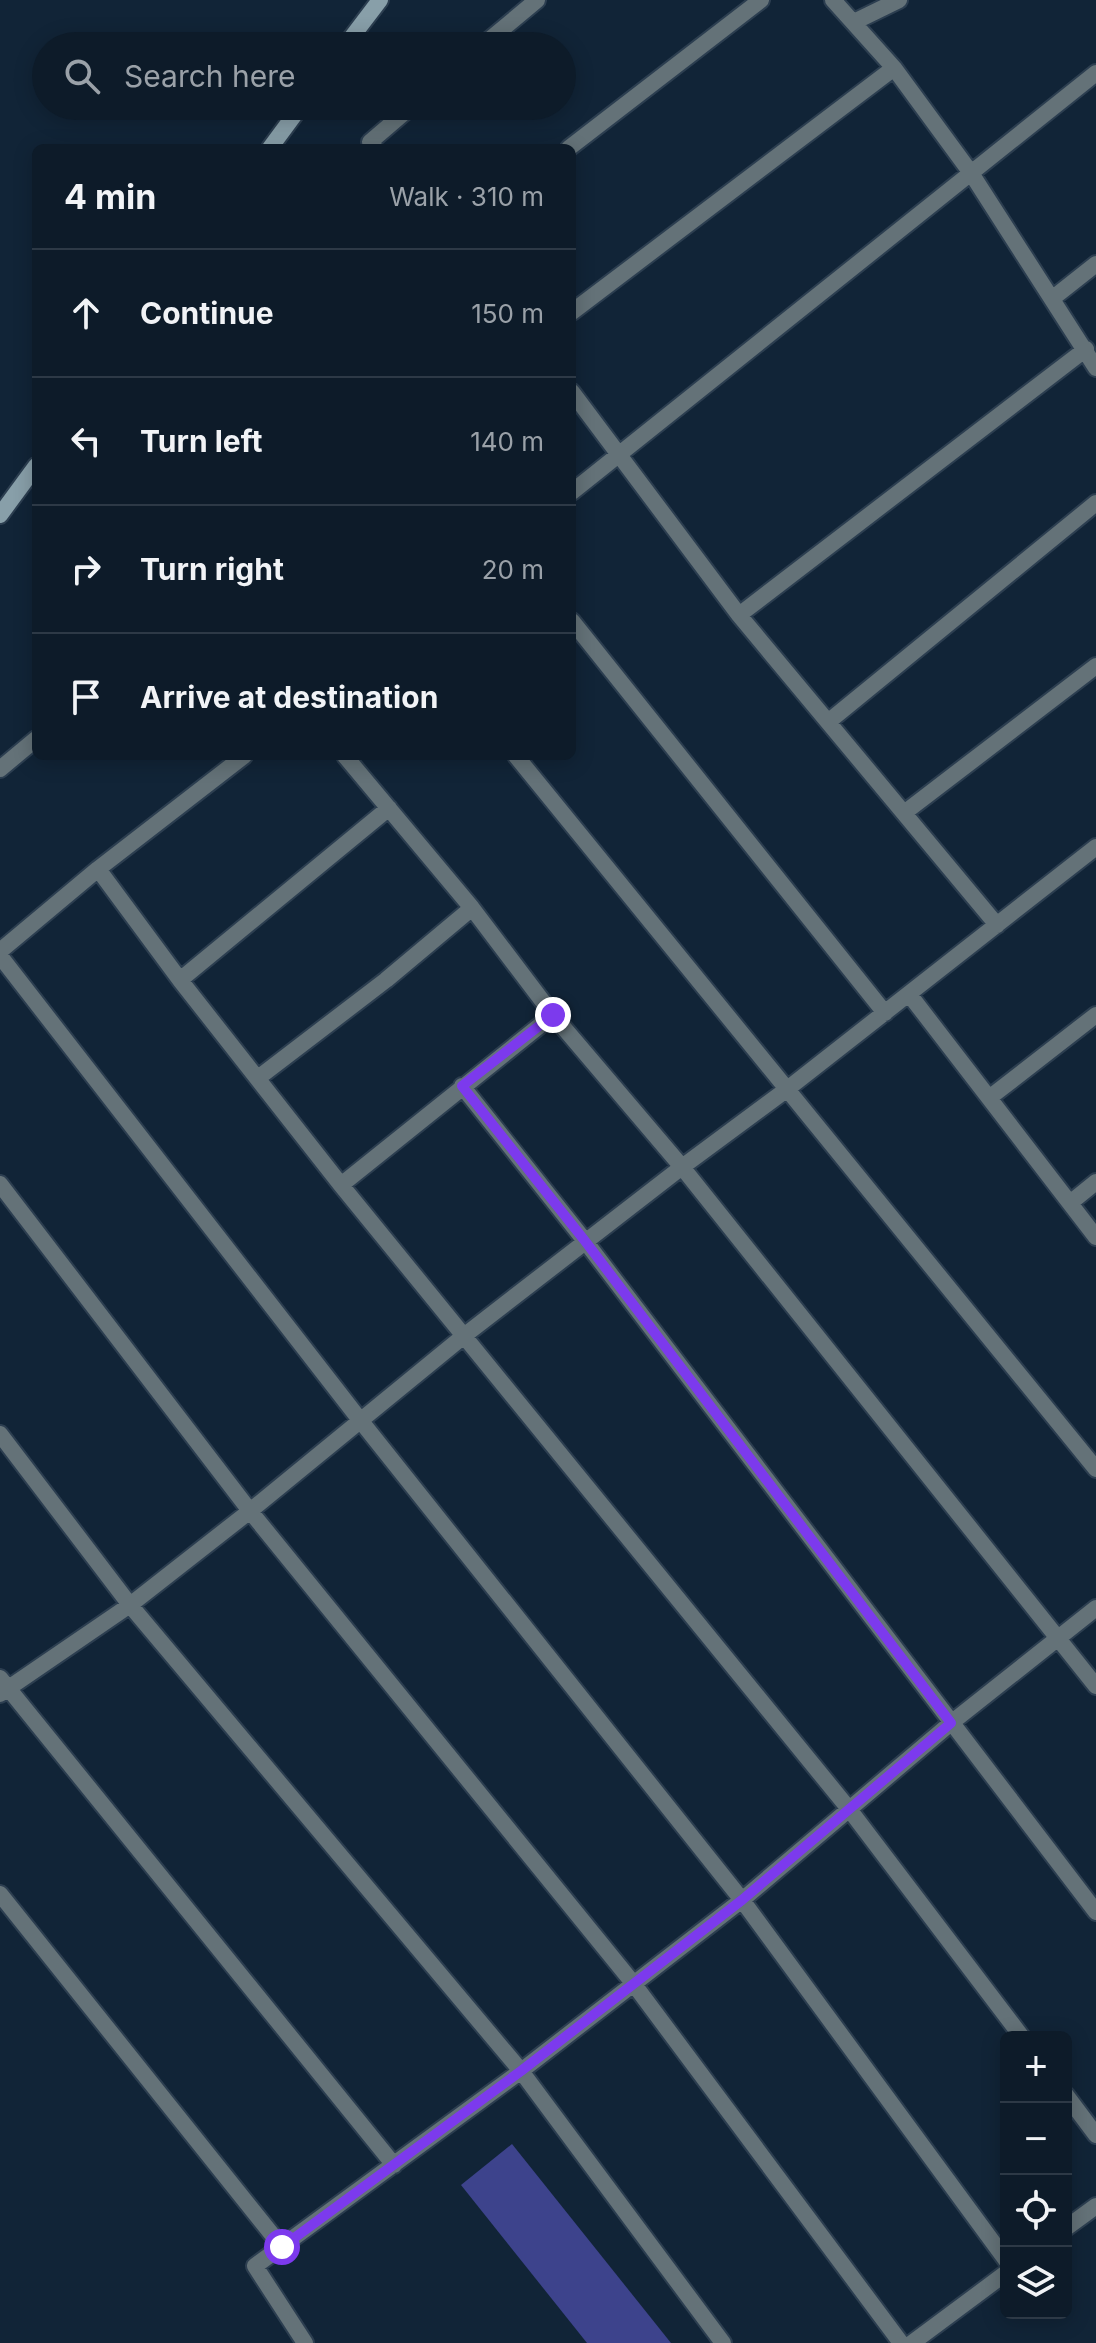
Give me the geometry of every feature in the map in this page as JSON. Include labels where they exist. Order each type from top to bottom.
[{"type":"main road","points":[[356,32],[380,0]]},
{"type":"main road","points":[[273,144],[291,120]]},
{"type":"main road","points":[[0,515],[32,471]]},
{"type":"street","points":[[499,32],[537,0]]},
{"type":"street","points":[[574,144],[761,0]]},
{"type":"street","points":[[833,0],[894,68],[971,173],[1096,368]]},
{"type":"street","points":[[854,22],[899,0]]},
{"type":"street","points":[[576,309],[894,68]]},
{"type":"street","points":[[576,489],[1096,73]]},
{"type":"street","points":[[372,144],[370,142],[396,120]]},
{"type":"street","points":[[1053,298],[1096,264]]},
{"type":"street","points":[[739,615],[1086,349]]},
{"type":"street","points":[[576,397],[739,615],[997,925]]},
{"type":"street","points":[[828,722],[1096,503]]},
{"type":"street","points":[[576,626],[885,1013]]},
{"type":"street","points":[[904,813],[1096,666]]},
{"type":"street","points":[[0,769],[32,742]]},
{"type":"street","points":[[239,760],[98,869],[0,954],[360,1420],[742,1900],[1000,2252]]},
{"type":"street","points":[[348,760],[472,908],[553,1015],[682,1167],[1096,1686]]},
{"type":"street","points":[[519,760],[1096,1469]]},
{"type":"street","points":[[180,980],[389,808]]},
{"type":"street","points":[[394,2165],[2,1686],[130,1605],[465,1335],[786,1090],[1096,847]]},
{"type":"street","points":[[98,869],[180,980],[341,1185],[849,1809],[1017,2031]]},
{"type":"street","points":[[258,1078],[386,980],[472,908]]},
{"type":"street","points":[[909,994],[1096,1237]]},
{"type":"street","points":[[341,1185],[553,1015]]},
{"type":"street","points":[[989,1098],[1096,1015]]},
{"type":"street","points":[[462,1086],[585,1241],[1096,1912]]},
{"type":"street","points":[[1070,1203],[1096,1182]]},
{"type":"street","points":[[0,1184],[250,1511],[633,1983],[901,2343]]},
{"type":"street","points":[[0,1434],[130,1605],[521,2071],[723,2343]]},
{"type":"street","points":[[305,2343],[255,2266],[521,2071],[742,1900],[951,1723],[1096,1608]]},
{"type":"street","points":[[0,1894],[282,2247]]},
{"type":"street","points":[[1072,2103],[1096,2135]]},
{"type":"street","points":[[1072,2224],[1096,2206]]},
{"type":"street","points":[[912,2343],[1000,2277]]},
{"type":"building","points":[[512,2144],[671,2343],[587,2343],[461,2185]]},
{"type":"route","points":[[282,2247],[521,2071],[742,1900],[951,1723],[585,1241],[462,1086],[553,1015]]}]
